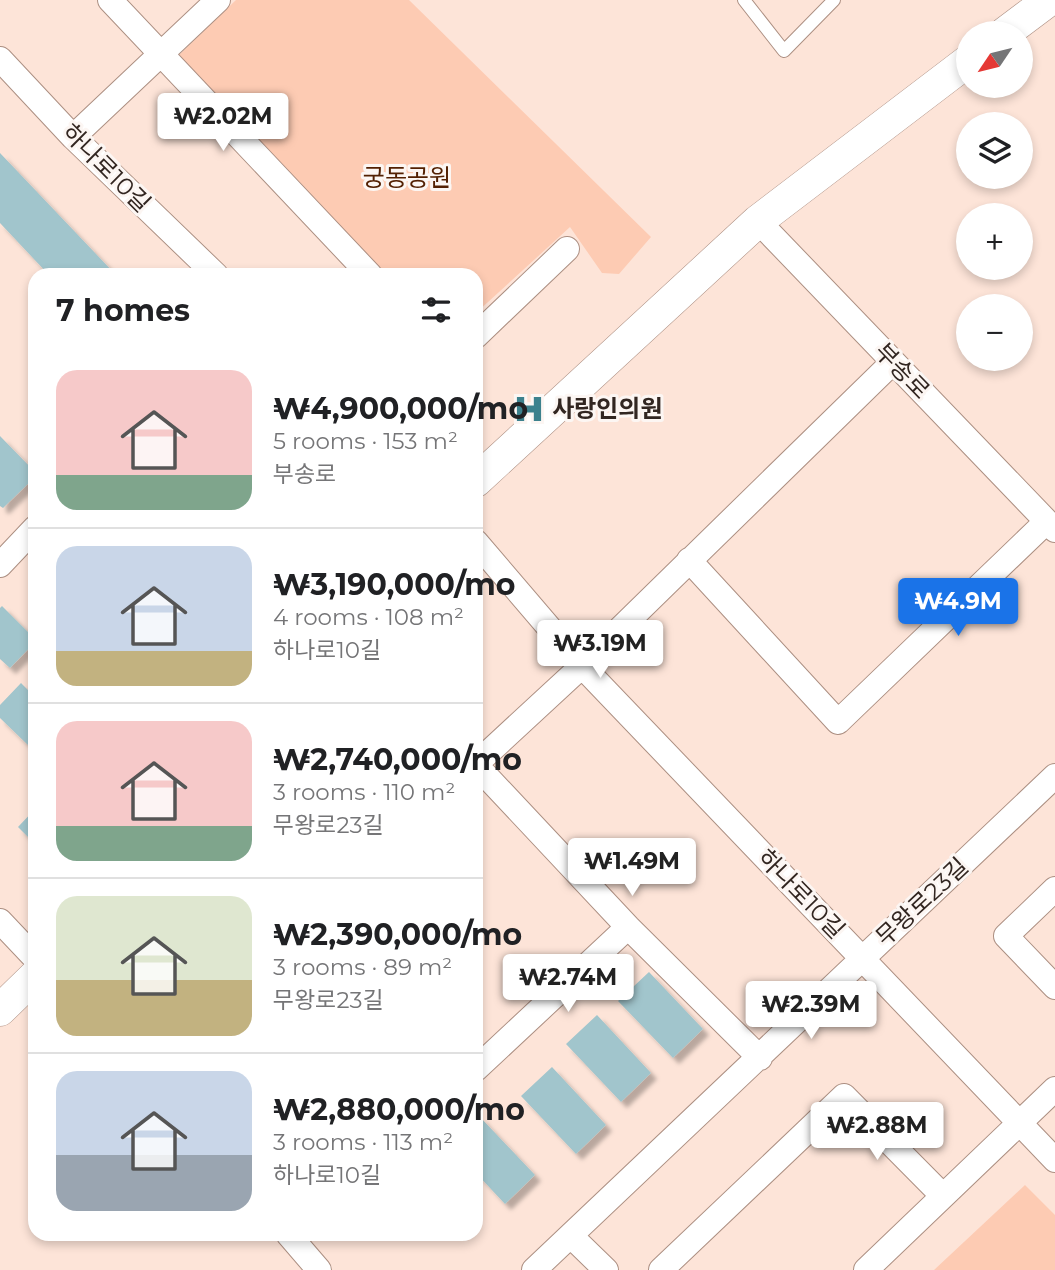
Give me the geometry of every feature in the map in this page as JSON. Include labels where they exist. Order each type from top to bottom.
[{"type":"street","points":[[110,0],[363,268]]},
{"type":"street","points":[[73,137],[218,0]]},
{"type":"street","points":[[1021,21],[1049,0]]},
{"type":"street","name":"하나로10길","points":[[0,59],[73,137],[209,268]]},
{"type":"street","points":[[483,475],[758,221],[956,70]]},
{"type":"street","name":"부송로","points":[[689,560],[838,722],[1051,526],[758,221]]},
{"type":"street","points":[[483,329],[567,249]]},
{"type":"street","points":[[483,758],[582,666],[893,362]]},
{"type":"street","points":[[0,565],[28,535]]},
{"type":"street","name":"하나로10길","points":[[483,550],[582,666],[1055,1160]]},
{"type":"street","points":[[483,772],[628,927],[760,1058]]},
{"type":"street","name":"무왕로23길","points":[[534,1270],[1055,776]]},
{"type":"street","points":[[1055,889],[1006,936],[1055,988]]},
{"type":"street","points":[[0,921],[28,951]]},
{"type":"street","points":[[483,1062],[628,927]]},
{"type":"street","points":[[0,1010],[28,983]]},
{"type":"street","points":[[866,1270],[1055,1089]]},
{"type":"street","points":[[661,1270],[844,1096],[942,1195]]},
{"type":"street","points":[[571,1236],[606,1270]]},
{"type":"street","points":[[294,1241],[319,1270]]},
{"type":"lane","points":[[744,0],[784,51],[834,0]]},
{"type":"green space","name":"궁동공원","points":[[236,0],[409,0],[651,237],[619,274],[602,273],[570,227],[483,307],[483,268],[378,268],[176,58]]},
{"type":"green space","points":[[1025,1185],[1055,1215],[1055,1270],[934,1270]]},
{"type":"building","points":[[0,153],[109,268],[42,268],[0,223]]},
{"type":"building","points":[[0,436],[28,465],[28,484],[3,508],[0,506]]},
{"type":"building","points":[[2,606],[28,632],[28,649],[10,668],[0,659]]},
{"type":"building","points":[[21,683],[28,690],[28,745],[0,718],[0,705]]},
{"type":"building","points":[[28,816],[28,837],[18,827]]},
{"type":"building","points":[[649,972],[703,1029],[673,1058],[618,1001]]},
{"type":"building","points":[[597,1015],[651,1073],[621,1102],[566,1044]]},
{"type":"building","points":[[552,1067],[606,1125],[576,1154],[521,1096]]},
{"type":"building","points":[[483,1120],[535,1175],[505,1204],[483,1180]]},
{"type":"place","name":"사랑인의원","points":[[529,409]]}]
